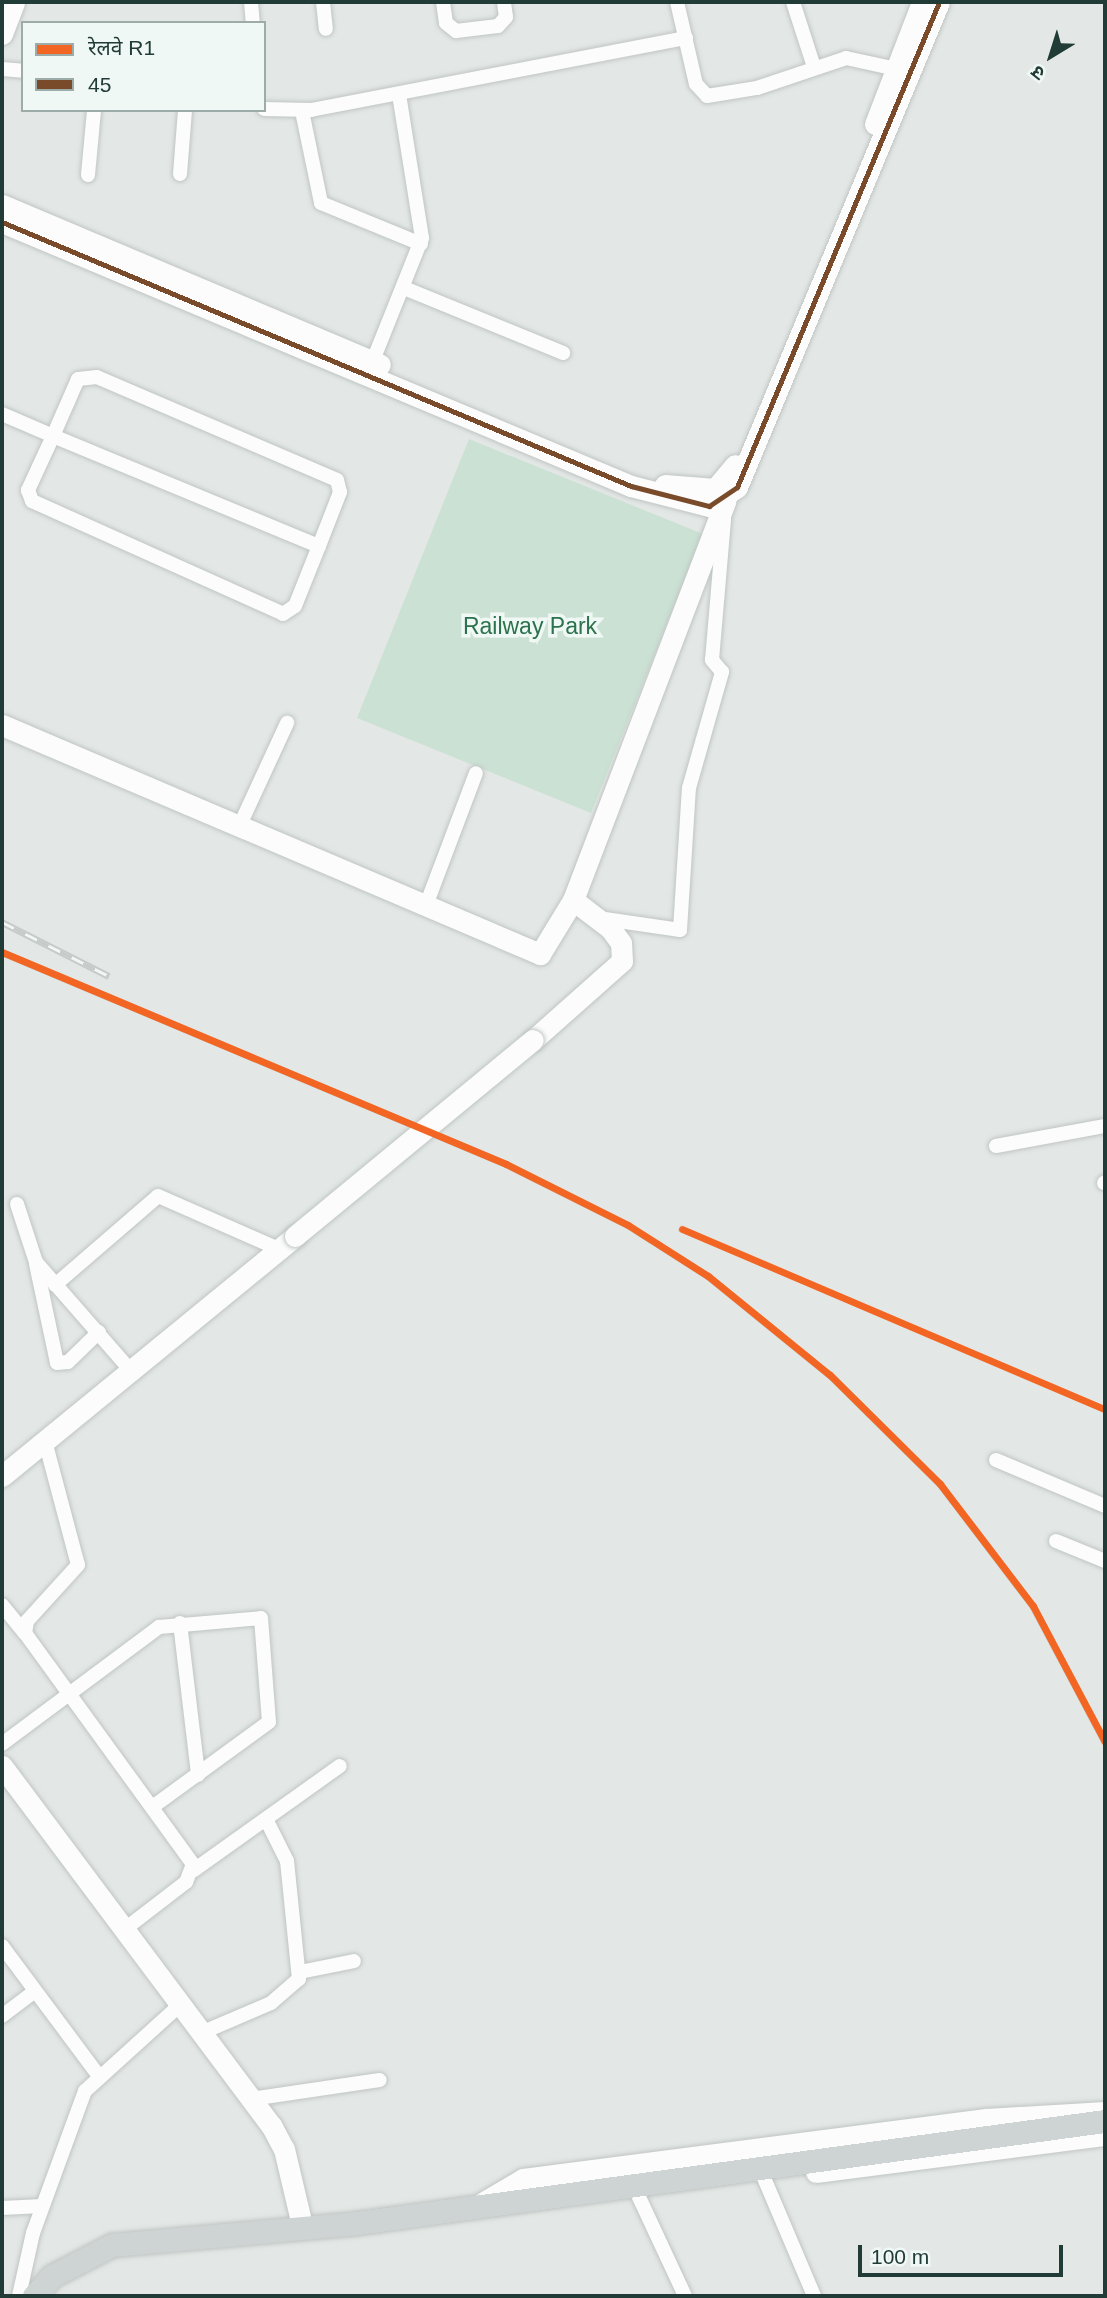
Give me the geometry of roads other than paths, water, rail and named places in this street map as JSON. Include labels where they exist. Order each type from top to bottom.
[{"type":"main road","points":[[34,2296],[52,2276],[112,2245],[426,2214],[541,2193],[1105,2121]]},
{"type":"street","points":[[2,34],[13,2]]},
{"type":"street","points":[[251,2],[253,21]]},
{"type":"street","points":[[323,2],[326,29]]},
{"type":"street","points":[[443,2],[446,23],[456,31],[498,26],[506,17],[504,2]]},
{"type":"street","points":[[677,2],[696,84],[707,96],[757,88],[846,58],[896,69]]},
{"type":"street","points":[[793,2],[814,67]]},
{"type":"street","points":[[443,400],[665,485],[715,489],[740,454],[922,2]]},
{"type":"street","points":[[2,725],[425,908],[540,954],[573,900],[725,510],[806,330],[939,2]]},
{"type":"street","points":[[266,109],[302,111],[686,38]]},
{"type":"street","points":[[2,69],[21,71]]},
{"type":"street","points":[[370,369],[421,244],[399,94]]},
{"type":"street","points":[[302,111],[321,203],[421,244]]},
{"type":"street","points":[[88,175],[94,112]]},
{"type":"street","points":[[180,174],[185,112]]},
{"type":"street","points":[[2,205],[204,298],[674,502],[725,510]]},
{"type":"street","points":[[2,222],[204,298]]},
{"type":"street","points":[[404,288],[563,353]]},
{"type":"street","points":[[97,377],[337,480],[340,492],[295,606],[283,614],[32,501],[28,490],[53,436],[78,379],[97,377]]},
{"type":"street","points":[[2,414],[319,546]]},
{"type":"street","points":[[597,918],[680,930],[689,788],[722,672],[712,660],[725,510]]},
{"type":"street","points":[[239,827],[287,723]]},
{"type":"street","points":[[425,908],[476,773]]},
{"type":"street","points":[[2,1476],[533,1040],[622,961],[621,943],[597,918],[573,900]]},
{"type":"street","points":[[996,1146],[1105,1126]]},
{"type":"street","points":[[55,1286],[159,1196],[287,1243]]},
{"type":"street","points":[[17,1204],[36,1262],[57,1363],[68,1362],[99,1332]]},
{"type":"street","points":[[36,1262],[131,1371]]},
{"type":"street","points":[[25,1633],[27,1621],[78,1565],[45,1441]]},
{"type":"street","points":[[996,1460],[1105,1506]]},
{"type":"street","points":[[1056,1541],[1105,1561]]},
{"type":"street","points":[[2,1605],[154,1806],[194,1870]]},
{"type":"street","points":[[2,1744],[66,1692],[141,1638],[180,1623],[254,1616],[265,1626],[269,1721],[154,1806]]},
{"type":"street","points":[[180,1623],[198,1775]]},
{"type":"street","points":[[2,1766],[251,2099],[284,2149],[302,2225]]},
{"type":"street","points":[[125,1929],[194,1870],[267,1821],[340,1766]]},
{"type":"street","points":[[267,1821],[287,1861],[300,1972]]},
{"type":"street","points":[[2,1946],[97,2075]]},
{"type":"street","points":[[201,2033],[280,1997],[300,1972],[354,1961]]},
{"type":"street","points":[[2,2015],[35,1991]]},
{"type":"street","points":[[19,2296],[42,2206],[76,2109],[97,2075],[180,2005]]},
{"type":"street","points":[[251,2099],[380,2080]]},
{"type":"street","points":[[484,2202],[523,2179],[986,2119],[1105,2112]]},
{"type":"street","points":[[484,2202],[522,2208],[1105,2135]]},
{"type":"street","points":[[764,2178],[814,2296]]},
{"type":"street","points":[[638,2195],[685,2296]]},
{"type":"street","points":[[2,2208],[42,2206]]},
{"type":"railway","points":[[2,922],[109,976]]},
{"type":"railway","points":[[2,952],[506,1164],[628,1225],[708,1276],[830,1375],[940,1484],[1033,1606],[1105,1742]]},
{"type":"rail line","name":"R1","points":[[2,952],[506,1164],[628,1225],[708,1276],[830,1375],[940,1484],[1033,1606],[1105,1742]]},
{"type":"rail line","name":"R1","points":[[682,1229],[1105,1409]]},
{"type":"park label","name":"Railway Park","points":[[530,626]]}]
